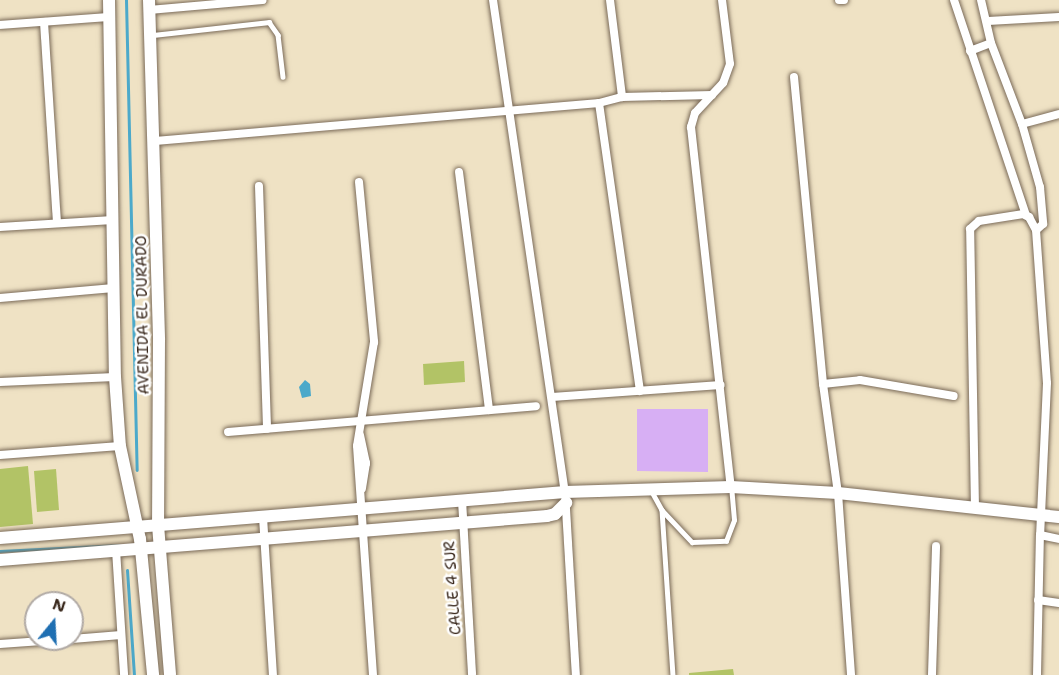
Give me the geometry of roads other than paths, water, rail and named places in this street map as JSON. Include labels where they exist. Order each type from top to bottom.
[{"type":"street","name":"AVENIDA EL DURADO","points":[[108,0],[115,376],[120,446],[141,548],[153,675]]},
{"type":"street","points":[[149,5],[263,0]]},
{"type":"street","points":[[493,0],[511,110],[565,497],[576,675]]},
{"type":"street","points":[[610,0],[622,97]]},
{"type":"street","points":[[722,0],[730,64],[723,83],[695,113],[691,127],[731,487]]},
{"type":"street","points":[[954,0],[1026,215],[1036,230],[1047,358],[1037,675]]},
{"type":"street","points":[[981,0],[988,21],[991,43],[1022,124],[1040,187],[1043,224],[1036,230]]},
{"type":"street","name":"AVENIDA EL DURADO","points":[[149,5],[155,141],[158,525],[170,675]]},
{"type":"street","points":[[0,25],[108,17]]},
{"type":"street","points":[[988,21],[1059,17]]},
{"type":"street","points":[[45,22],[57,223]]},
{"type":"street","points":[[970,51],[991,43]]},
{"type":"street","points":[[794,76],[823,384],[838,493],[851,675]]},
{"type":"street","points":[[155,141],[598,103],[622,97],[712,95]]},
{"type":"street","points":[[598,103],[640,391]]},
{"type":"street","points":[[1022,124],[1059,114]]},
{"type":"street","points":[[459,172],[489,410]]},
{"type":"street","points":[[359,182],[374,342],[359,422],[366,463],[362,490],[373,675]]},
{"type":"street","points":[[259,186],[267,429]]},
{"type":"street","points":[[975,508],[970,229],[979,220],[1026,215]]},
{"type":"street","points":[[0,227],[113,220]]},
{"type":"street","points":[[0,298],[114,288]]},
{"type":"street","points":[[0,382],[115,376]]},
{"type":"street","points":[[823,384],[860,380],[954,396]]},
{"type":"street","points":[[552,397],[721,385]]},
{"type":"street","points":[[228,432],[536,406]]},
{"type":"street","points":[[0,455],[120,446]]},
{"type":"street","points":[[0,538],[462,500],[565,497],[651,490],[731,487],[838,493],[1059,517]]},
{"type":"street","points":[[0,560],[547,516],[555,514],[565,497]]},
{"type":"street","name":"CALLE 4 SUR","points":[[462,500],[472,675]]},
{"type":"street","points":[[263,517],[273,675]]},
{"type":"street","points":[[1040,535],[1059,538]]},
{"type":"street","points":[[932,675],[936,546]]},
{"type":"street","points":[[116,550],[124,675]]},
{"type":"street","points":[[1038,600],[1059,603]]},
{"type":"street","points":[[84,638],[121,635]]},
{"type":"street","points":[[0,644],[24,642]]},
{"type":"lane","points":[[150,35],[269,22],[278,34],[283,77]]},
{"type":"lane","points":[[651,490],[662,510],[692,542],[726,541],[734,520],[731,487]]},
{"type":"lane","points":[[662,510],[673,675]]},
{"type":"water","points":[[305,380],[310,384],[311,396],[302,398],[299,387]]},
{"type":"waterway","points":[[126,0],[137,470]]},
{"type":"waterway","points":[[0,551],[119,545]]},
{"type":"waterway","points":[[127,570],[134,675]]}]
